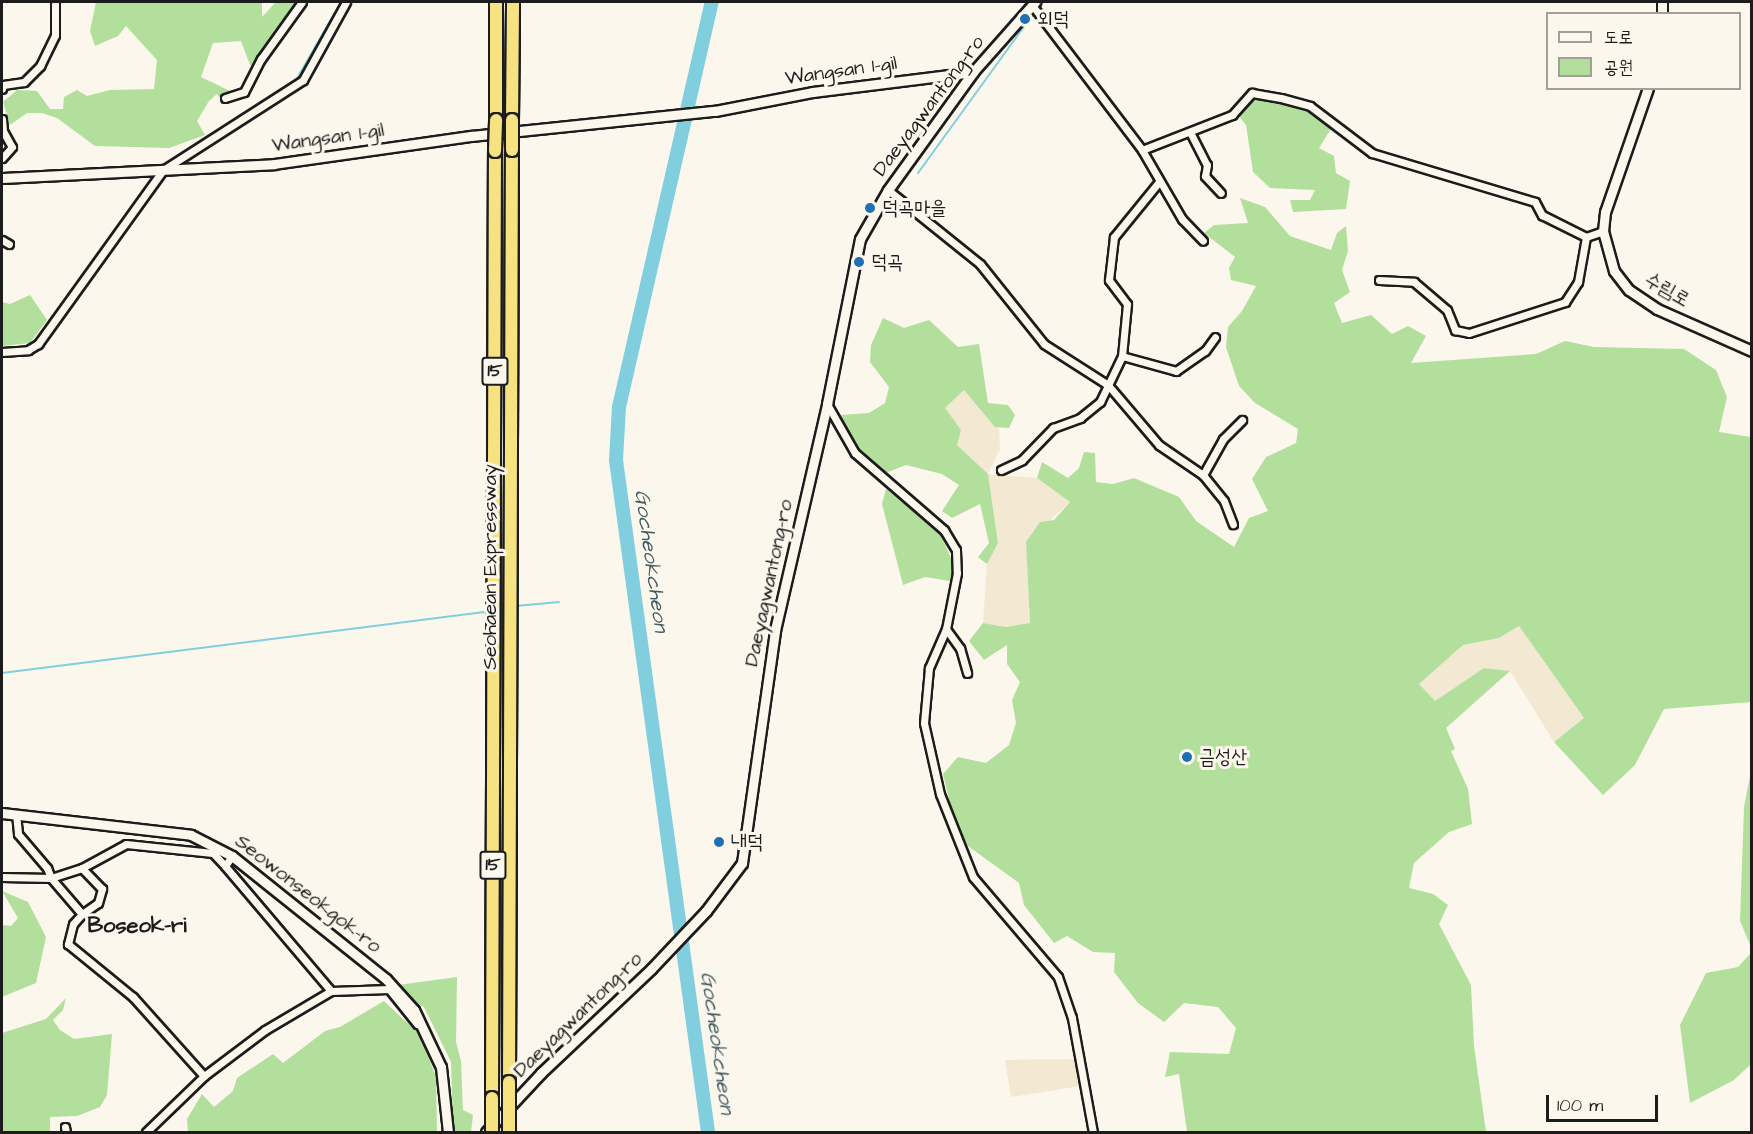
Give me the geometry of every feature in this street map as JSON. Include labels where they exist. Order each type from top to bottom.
[{"type":"highway","name":"Seohaean Expressway","points":[[492,1132],[496,2]]},
{"type":"highway","name":"Seohaean Expressway","points":[[509,1132],[508,630],[513,2]]},
{"type":"main road","name":"Daeyagwantong-ro","points":[[486,1132],[541,1073],[658,962],[700,918],[741,863],[775,630],[827,404],[860,239],[888,190],[974,72],[1035,7]]},
{"type":"main road","name":"Wangsan 1-gil","points":[[2,178],[274,164],[471,136],[715,111],[813,92],[974,72]]},
{"type":"main road","name":"수림로","points":[[1647,90],[1608,203],[1603,231],[1614,271],[1629,290],[1657,309],[1752,351]]},
{"type":"main road","name":"Seowonseokgok-ro","points":[[2,813],[191,835],[214,849],[232,856],[386,979],[414,1010],[441,1067],[448,1132]]},
{"type":"street","points":[[225,98],[244,92],[261,59],[302,2]]},
{"type":"street","points":[[2,352],[28,350],[38,344],[163,170],[303,80],[346,2]]},
{"type":"street","points":[[2,87],[24,82],[40,66],[55,35],[55,4]]},
{"type":"street","points":[[1035,7],[1142,150],[1158,183],[1182,219],[1203,241]]},
{"type":"street","points":[[1142,150],[1232,115],[1252,93],[1281,98],[1310,106],[1372,153],[1535,202],[1542,215],[1586,237],[1603,231]]},
{"type":"street","points":[[2,119],[3,131],[12,147],[2,158]]},
{"type":"street","points":[[1190,132],[1206,165],[1205,176],[1221,193]]},
{"type":"street","points":[[1001,470],[1022,460],[1053,428],[1080,418],[1100,402],[1122,356],[1127,304],[1109,280],[1114,237],[1158,183]]},
{"type":"street","points":[[888,190],[980,264],[1044,344],[1108,385],[1159,445],[1203,475],[1224,501],[1233,524]]},
{"type":"street","points":[[1379,280],[1414,282],[1447,310],[1455,330],[1469,333],[1565,302],[1578,282],[1586,237]]},
{"type":"street","points":[[2,240],[9,244]]},
{"type":"street","points":[[1122,356],[1176,371],[1205,351],[1215,337]]},
{"type":"street","points":[[827,404],[855,453],[944,530],[956,550],[957,573],[946,629],[929,668],[924,723],[940,794],[973,877],[1058,976],[1072,1018],[1092,1132]]},
{"type":"street","points":[[1203,475],[1223,439],[1242,420]]},
{"type":"street","points":[[946,629],[960,648],[967,673]]},
{"type":"street","points":[[16,814],[18,834],[82,914]]},
{"type":"street","points":[[2,877],[51,878],[82,868],[126,844],[214,849],[225,866],[331,991]]},
{"type":"street","points":[[225,866],[232,856]]},
{"type":"street","points":[[82,868],[102,889],[98,903],[82,914],[73,924],[68,944],[133,997],[204,1076]]},
{"type":"street","points":[[146,1132],[204,1076],[265,1030],[331,991],[389,988],[430,1040]]},
{"type":"shaded area","points":[[964,390],[999,427],[1000,449],[988,474],[1037,478],[1070,502],[1026,542],[1030,623],[1006,627],[983,623],[987,564],[998,543],[988,475],[957,445],[945,408]]},
{"type":"shaded area","points":[[1519,626],[1584,718],[1554,742],[1510,671],[1484,668],[1435,701],[1419,684],[1463,645],[1499,638]]},
{"type":"shaded area","points":[[1075,1059],[1081,1086],[1011,1097],[1005,1060]]},
{"type":"green space","points":[[96,2],[262,2],[262,17],[276,2],[298,2],[255,67],[250,65],[241,41],[213,43],[201,77],[234,93],[219,97],[217,94],[209,101],[197,121],[205,135],[169,148],[95,146],[57,118],[42,113],[27,113],[10,125],[3,102],[17,90],[37,91],[50,109],[63,109],[64,97],[77,90],[87,96],[110,90],[154,89],[157,60],[126,26],[118,36],[95,46],[90,31]]},
{"type":"green space","points":[[1257,97],[1306,109],[1332,127],[1319,148],[1334,156],[1336,173],[1350,181],[1346,209],[1293,212],[1290,200],[1310,200],[1315,190],[1270,188],[1253,172],[1246,125],[1237,114]]},
{"type":"green space","points":[[1240,198],[1265,207],[1290,236],[1331,250],[1337,233],[1346,226],[1348,251],[1342,270],[1350,292],[1334,303],[1342,323],[1371,315],[1392,334],[1408,326],[1426,336],[1411,363],[1536,354],[1565,341],[1594,347],[1684,349],[1716,370],[1727,397],[1719,432],[1751,437],[1751,702],[1664,709],[1635,765],[1603,795],[1554,742],[1584,718],[1519,626],[1499,638],[1463,645],[1419,684],[1435,701],[1484,668],[1510,671],[1446,728],[1455,749],[1451,751],[1468,789],[1472,824],[1449,832],[1414,863],[1409,888],[1433,894],[1448,905],[1439,924],[1471,985],[1474,1046],[1486,1132],[1187,1132],[1179,1074],[1165,1077],[1170,1052],[1229,1054],[1236,1028],[1218,1007],[1184,1003],[1164,1022],[1138,1003],[1114,972],[1115,953],[1093,952],[1067,936],[1054,943],[1024,905],[1019,883],[968,846],[954,820],[943,774],[958,757],[986,763],[1009,745],[1016,723],[1012,700],[1020,682],[1007,664],[1007,645],[984,660],[969,641],[983,623],[1006,627],[1030,623],[1026,542],[1040,522],[1054,520],[1070,502],[1037,478],[1042,462],[1068,478],[1079,468],[1084,452],[1095,453],[1096,482],[1113,484],[1134,478],[1179,497],[1196,521],[1234,547],[1249,518],[1268,511],[1252,479],[1266,457],[1296,443],[1298,429],[1255,403],[1239,386],[1226,347],[1228,327],[1242,311],[1256,286],[1231,280],[1229,268],[1235,257],[1204,233],[1214,225],[1248,223]]},
{"type":"green space","points":[[30,295],[47,320],[30,343],[2,346],[2,302],[10,304]]},
{"type":"green space","points":[[883,318],[904,328],[929,320],[958,347],[979,344],[988,403],[1008,405],[1015,415],[1009,428],[995,427],[964,390],[945,408],[961,430],[957,445],[988,474],[998,543],[987,564],[978,557],[989,543],[980,504],[952,518],[942,511],[959,485],[942,474],[906,465],[883,474],[855,446],[841,415],[869,413],[885,403],[889,387],[870,362],[871,345]]},
{"type":"green space","points":[[886,489],[939,531],[954,565],[950,581],[925,577],[903,585],[882,504]]},
{"type":"green space","points":[[1751,771],[1751,947],[1740,921],[1744,807]]},
{"type":"green space","points":[[2,891],[28,902],[46,937],[36,983],[2,997],[2,925],[11,926],[18,918]]},
{"type":"green space","points":[[1751,953],[1751,1064],[1734,1080],[1690,1103],[1680,1025],[1706,973],[1738,967]]},
{"type":"green space","points":[[457,977],[456,1042],[461,1061],[463,1110],[473,1115],[471,1132],[456,1132],[453,1126],[451,1062],[424,1007],[414,1003],[398,985]]},
{"type":"green space","points":[[66,998],[63,1010],[53,1020],[60,1030],[74,1039],[112,1034],[107,1095],[100,1107],[77,1116],[50,1117],[50,1132],[2,1132],[2,1033],[46,1019]]},
{"type":"green space","points":[[384,1001],[419,1034],[427,1053],[436,1077],[437,1132],[188,1132],[187,1119],[202,1094],[214,1107],[233,1091],[237,1078],[273,1054],[283,1063],[325,1031],[340,1027]]},
{"type":"waterway","points":[[295,82],[341,2]]},
{"type":"waterway","name":"Gocheokcheon","points":[[708,1132],[616,460],[619,407],[712,2]]},
{"type":"waterway","points":[[1037,8],[1042,2]]},
{"type":"waterway","points":[[918,173],[1034,13]]},
{"type":"waterway","points":[[516,606],[559,602]]},
{"type":"waterway","points":[[2,673],[490,611]]},
{"type":"place","name":"외덕","points":[[1025,19]]},
{"type":"place","name":"덕곡마을","points":[[870,208]]},
{"type":"place","name":"덕곡","points":[[859,262]]},
{"type":"place","name":"금성산","points":[[1187,757]]},
{"type":"place","name":"내덕","points":[[719,842]]},
{"type":"district","name":"Boseok-ri","points":[[137,926]]}]
